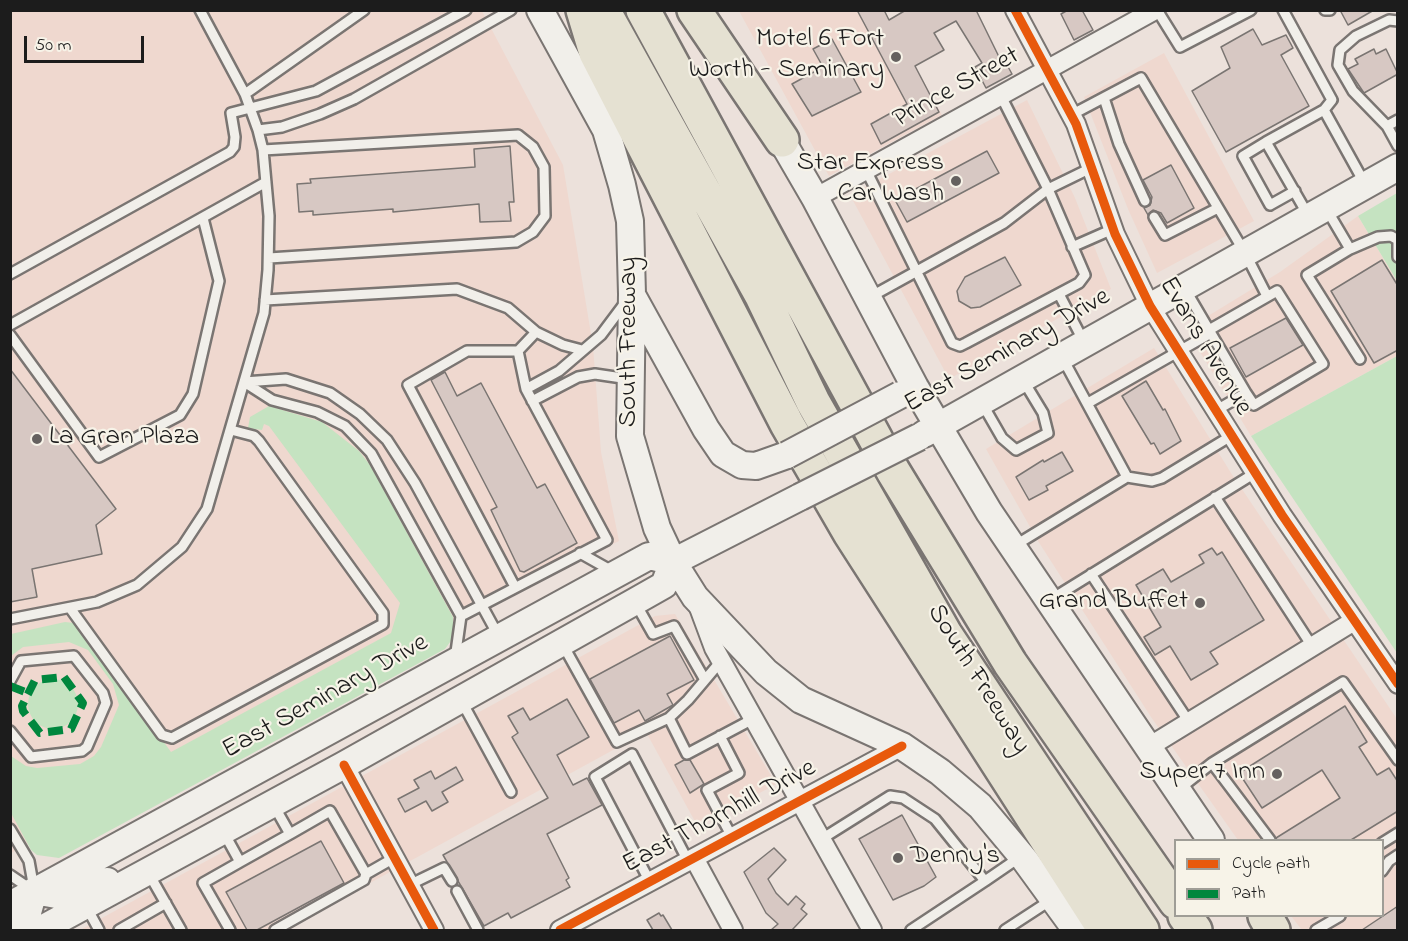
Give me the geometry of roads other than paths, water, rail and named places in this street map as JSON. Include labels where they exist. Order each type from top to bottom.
[{"type":"highway","points":[[583,10],[596,53],[787,424],[850,534],[1105,930]]},
{"type":"highway","name":"South Freeway","points":[[603,10],[762,296],[813,402],[945,634],[1142,930]]},
{"type":"highway","name":"South Freeway","points":[[643,10],[893,471],[1010,663],[1174,899]]},
{"type":"highway","points":[[694,10],[782,140]]},
{"type":"highway","points":[[1186,917],[1195,930]]},
{"type":"highway","points":[[1266,917],[1274,930]]},
{"type":"main road","name":"South Freeway","points":[[540,10],[606,130],[630,221],[632,294],[630,436],[657,528],[673,562],[695,597],[766,672],[801,700],[902,746],[940,772],[980,806],[1022,856],[1076,930]]},
{"type":"main road","points":[[709,10],[815,198],[868,298],[908,391],[929,432],[1012,547],[1176,792],[1210,839]]},
{"type":"main road","name":"East Seminary Drive","points":[[10,905],[649,556],[673,562],[929,432],[1398,167]]},
{"type":"main road","points":[[632,294],[706,429],[723,454],[742,465],[756,466],[787,455],[908,391]]},
{"type":"main road","points":[[40,930],[393,738],[664,585],[673,562]]},
{"type":"main road","points":[[393,738],[413,710],[469,676],[490,642]]},
{"type":"main road","points":[[11,930],[27,916],[34,891],[62,896],[158,866]]},
{"type":"street","name":"Evans Avenue","points":[[1015,10],[1071,116],[1113,229],[1150,306],[1255,473],[1398,684]]},
{"type":"street","name":"Prince Street","points":[[815,198],[1156,10]]},
{"type":"street","points":[[695,597],[721,661],[872,930]]},
{"type":"street","points":[[1147,748],[1354,621]]},
{"type":"street","name":"East Thornhill Drive","points":[[560,930],[902,746]]},
{"type":"street","points":[[344,765],[434,930]]},
{"type":"street","points":[[691,859],[733,930]]},
{"type":"lane","points":[[10,619],[97,602],[137,585],[182,547],[206,510],[231,430],[265,300],[268,258],[266,182],[263,150],[251,109],[200,10]]},
{"type":"lane","points":[[245,94],[364,10]]},
{"type":"lane","points":[[10,274],[230,152],[234,147],[235,136],[231,113],[316,91],[466,10]]},
{"type":"lane","points":[[258,130],[282,127],[311,118],[354,99],[511,10]]},
{"type":"lane","points":[[1156,10],[1180,47],[1251,10]]},
{"type":"lane","points":[[1283,10],[1332,100],[1324,110],[1243,156],[1270,205],[1295,191]]},
{"type":"lane","points":[[1398,21],[1389,20],[1356,36],[1340,50],[1338,64],[1353,91],[1388,126],[1398,146]]},
{"type":"lane","points":[[1071,116],[1140,78],[1245,253],[1267,296]]},
{"type":"lane","points":[[866,170],[952,343],[960,346],[1059,294],[1084,280],[1085,275],[1048,189],[1001,96]]},
{"type":"lane","points":[[1104,98],[1119,144],[1145,201]]},
{"type":"lane","points":[[1324,110],[1365,184]]},
{"type":"lane","points":[[1388,126],[1398,120]]},
{"type":"lane","points":[[263,150],[518,135],[533,147],[544,167],[545,216],[533,232],[516,242],[268,258]]},
{"type":"lane","points":[[1266,142],[1295,191],[1350,249]]},
{"type":"lane","points":[[868,298],[1004,223],[1048,189],[1091,168]]},
{"type":"lane","points":[[10,325],[266,182]]},
{"type":"lane","points":[[1154,217],[1165,235],[1218,208]]},
{"type":"lane","points":[[10,335],[99,457],[180,415],[193,394],[219,281],[203,218]]},
{"type":"lane","points":[[1072,247],[1113,229]]},
{"type":"lane","points":[[1360,359],[1307,274],[1350,249],[1378,237],[1390,236],[1398,240],[1398,257]]},
{"type":"lane","points":[[1088,403],[1178,352],[1210,332],[1267,296],[1277,291],[1323,364],[1254,405],[1246,393],[1210,332],[1184,287]]},
{"type":"lane","points":[[265,300],[457,289],[508,308],[536,332],[563,345],[582,350]]},
{"type":"lane","points":[[526,389],[559,371],[601,335],[632,294]]},
{"type":"lane","points":[[1059,294],[1085,343]]},
{"type":"lane","points":[[515,587],[408,385],[467,351],[518,351],[536,332]]},
{"type":"lane","points":[[461,616],[608,540],[526,389],[518,351]]},
{"type":"lane","points":[[1062,357],[1127,477]]},
{"type":"lane","points":[[532,401],[578,377],[596,374],[631,379]]},
{"type":"lane","points":[[244,382],[286,379],[330,393],[360,414],[387,440],[415,483],[482,604],[490,642]]},
{"type":"lane","points":[[981,402],[1002,438],[1016,450],[1047,433],[1043,413],[1023,379]]},
{"type":"lane","points":[[244,382],[272,400],[317,412],[345,426],[371,453],[461,616],[455,662]]},
{"type":"lane","points":[[1215,411],[1246,393]]},
{"type":"lane","points":[[70,608],[162,735],[172,738],[383,624],[383,614],[256,438],[231,430]]},
{"type":"lane","points":[[1012,547],[1127,477],[1152,481],[1161,478],[1231,436]]},
{"type":"lane","points":[[1048,602],[1255,473]]},
{"type":"lane","points":[[1215,497],[1312,646]]},
{"type":"lane","points":[[580,553],[616,573]]},
{"type":"lane","points":[[1091,574],[1189,722]]},
{"type":"lane","points":[[634,602],[653,634],[674,626],[705,680]]},
{"type":"lane","points":[[562,643],[617,742],[669,718],[721,661]]},
{"type":"lane","points":[[10,681],[21,661],[74,656],[103,693],[106,703],[87,747],[82,751],[31,757],[11,732]]},
{"type":"lane","points":[[1176,792],[1212,763],[1343,682],[1398,760]]},
{"type":"lane","points":[[461,700],[511,792]]},
{"type":"lane","points":[[669,718],[687,754],[753,719]]},
{"type":"lane","points":[[720,736],[739,773],[707,790],[732,837]]},
{"type":"lane","points":[[650,882],[595,777],[632,754],[691,859]]},
{"type":"lane","points":[[1212,763],[1269,839]]},
{"type":"lane","points":[[820,840],[890,796],[903,798],[935,819],[985,881]]},
{"type":"lane","points":[[273,804],[290,834]]},
{"type":"lane","points":[[230,930],[203,883],[330,811],[366,874]]},
{"type":"lane","points":[[10,829],[29,861],[34,891]]},
{"type":"lane","points":[[222,831],[240,862]]},
{"type":"lane","points":[[1384,842],[1398,833]]},
{"type":"lane","points":[[1384,869],[1389,861],[1398,855]]},
{"type":"lane","points":[[911,930],[1022,856]]},
{"type":"lane","points":[[275,930],[364,880],[366,874],[394,858]]},
{"type":"lane","points":[[158,866],[166,903],[181,930]]},
{"type":"lane","points":[[409,885],[444,868],[452,881]]},
{"type":"lane","points":[[10,875],[34,891]]},
{"type":"lane","points":[[457,891],[478,930]]},
{"type":"lane","points":[[1005,930],[1053,899]]},
{"type":"lane","points":[[119,930],[166,903]]},
{"type":"lane","points":[[86,906],[99,930]]},
{"type":"lane","points":[[1316,930],[1337,917]]},
{"type":"place","name":"Motel 6 Fort Worth - Seminary","points":[[896,57]]},
{"type":"place","name":"Star Express Car Wash","points":[[956,181]]},
{"type":"place","name":"La Gran Plaza","points":[[37,439]]},
{"type":"place","name":"Grand Buffet","points":[[1200,603]]},
{"type":"place","name":"Super 7 Inn","points":[[1277,774]]},
{"type":"place","name":"Denny's","points":[[898,858]]}]
